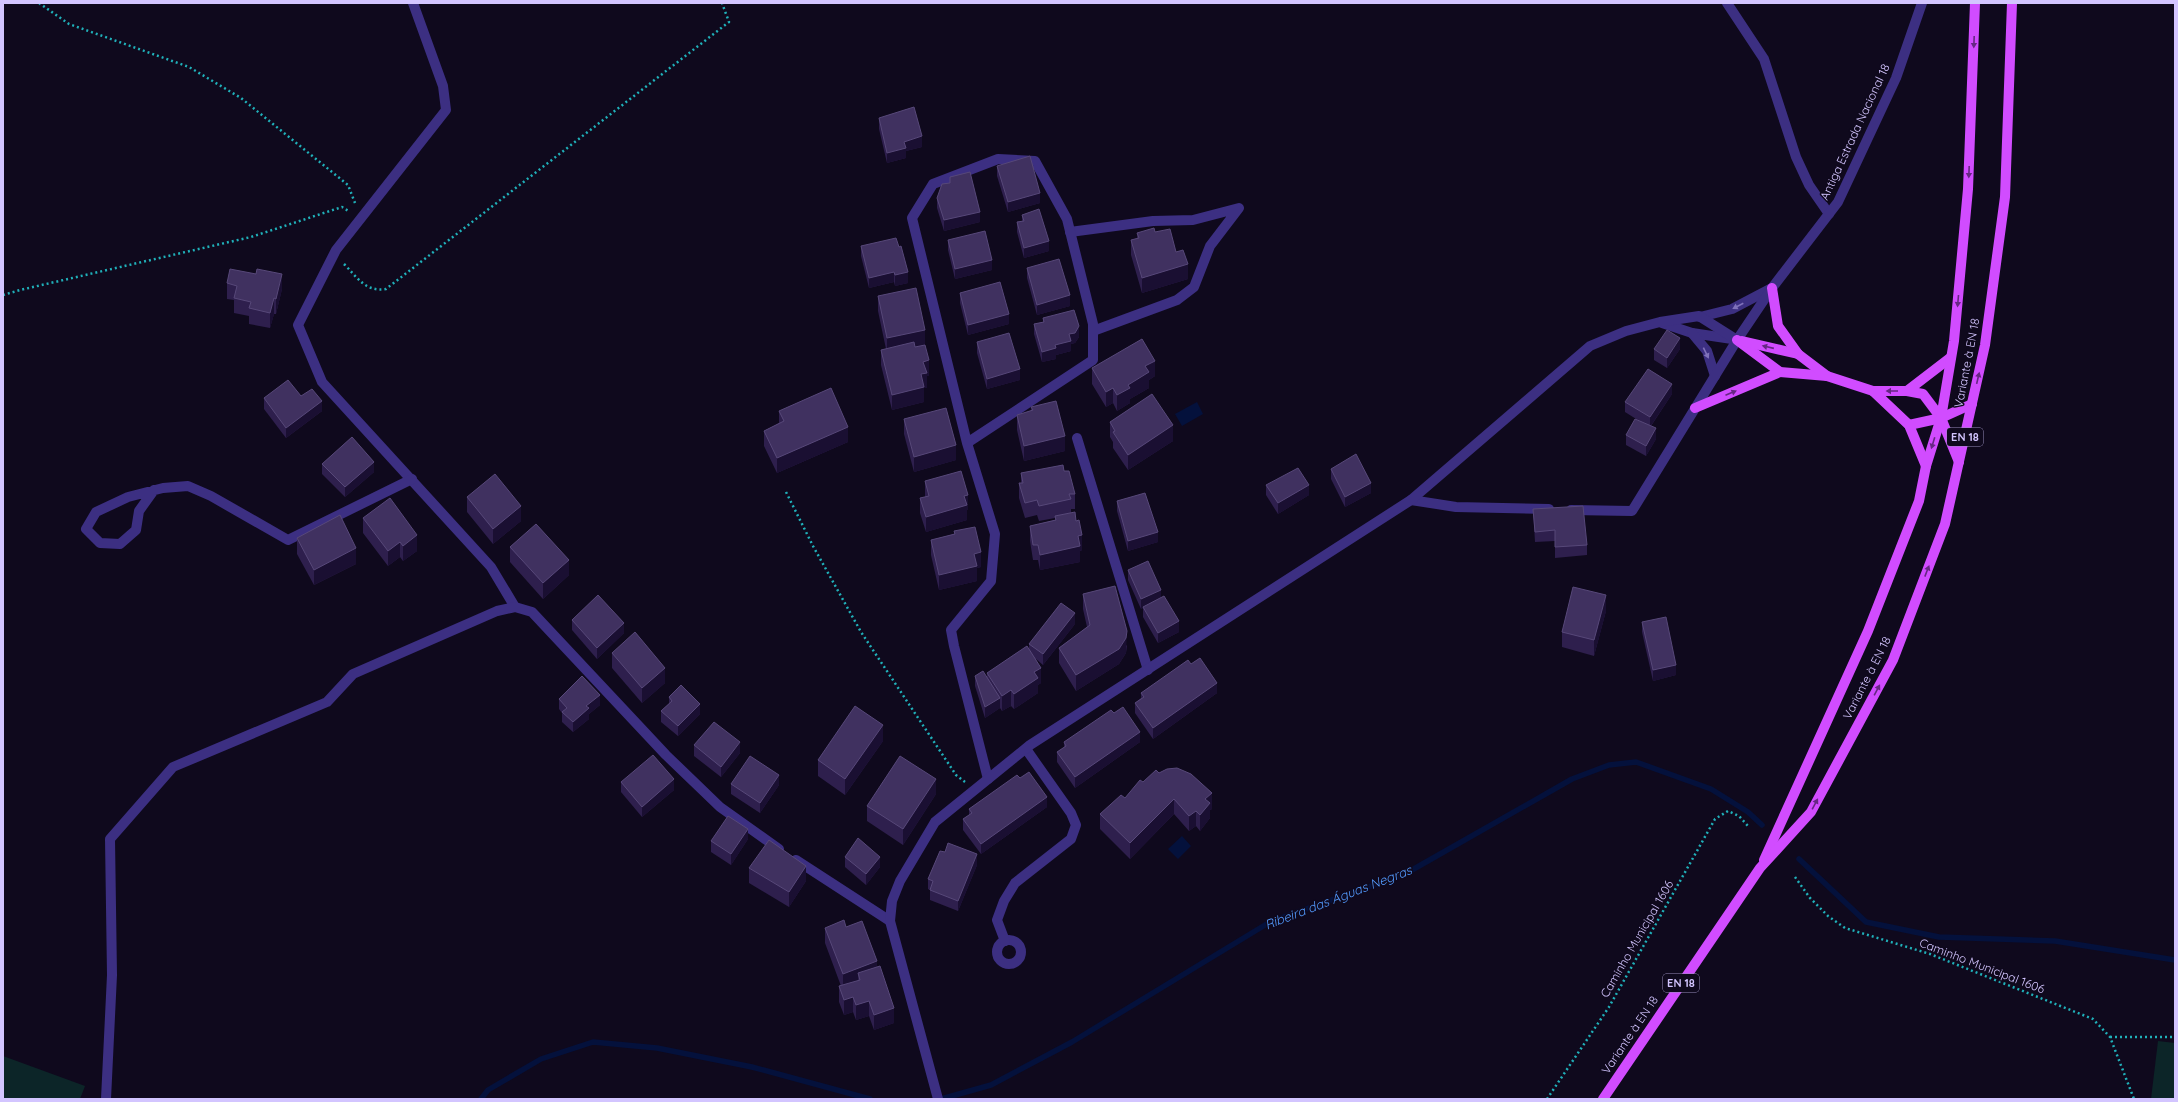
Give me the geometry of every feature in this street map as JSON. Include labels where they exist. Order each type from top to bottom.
[{"type":"main road","name":"Variante à EN 18","points":[[1760,868],[1868,631],[1918,501],[1926,466],[1941,418],[1955,334],[1968,189],[1976,3]]},
{"type":"main road","name":"Variante à EN 18","points":[[1603,1099],[1760,868],[1811,812],[1893,660],[1945,524],[1985,345],[2005,197],[2012,3]]},
{"type":"main road","points":[[1772,288],[1778,326],[1798,354],[1827,376]]},
{"type":"main road","points":[[1737,340],[1798,354]]},
{"type":"main road","points":[[1737,340],[1780,372]]},
{"type":"main road","points":[[1907,391],[1950,358]]},
{"type":"main road","points":[[1695,408],[1780,372],[1827,376],[1873,391],[1907,391],[1923,394],[1941,418],[1959,462]]},
{"type":"main road","points":[[1873,391],[1909,425],[1926,466]]},
{"type":"main road","points":[[1909,425],[1941,418],[1972,404]]},
{"type":"street","points":[[413,3],[443,86],[446,110],[334,254],[298,325],[322,382],[492,567],[515,607]]},
{"type":"street","points":[[1727,3],[1764,59],[1796,157],[1809,185],[1829,214]]},
{"type":"street","name":"Antiga Estrada Nacional 18","points":[[1411,500],[1456,507],[1632,511],[1737,340],[1772,288],[1838,202],[1896,78],[1922,3]]},
{"type":"street","points":[[967,442],[1093,360],[1093,324],[1067,219],[1035,161],[998,159],[933,184],[912,218],[967,442],[995,534],[991,581],[951,630],[988,779]]},
{"type":"street","points":[[1070,232],[1153,221],[1193,220],[1239,208],[1210,246],[1194,287],[1177,300],[1093,331]]},
{"type":"street","points":[[938,1099],[890,921],[892,901],[900,881],[935,822],[1026,749],[1411,500],[1590,346],[1626,331],[1660,322],[1700,317],[1732,309],[1772,288]]},
{"type":"street","points":[[1700,317],[1737,340]]},
{"type":"street","points":[[1660,322],[1692,332],[1737,340]]},
{"type":"street","points":[[1692,332],[1707,351],[1715,376]]},
{"type":"street","points":[[1077,438],[1148,670]]},
{"type":"street","points":[[154,490],[139,511],[136,530],[120,544],[100,542],[86,529],[96,512],[128,497],[154,490],[188,486],[211,496],[288,540],[412,480]]},
{"type":"street","points":[[106,1099],[112,975],[110,839],[172,767],[327,702],[353,674],[497,611],[515,607],[532,612],[666,755],[720,807],[777,848],[890,921]]},
{"type":"street","points":[[1005,941],[997,920],[1004,901],[1015,883],[1071,839],[1076,826],[1071,813],[1026,749]]},
{"type":"path","points":[[39,3],[69,24],[189,66],[241,98],[348,185],[361,218]]},
{"type":"path","points":[[334,254],[366,287],[374,291],[386,289],[729,22],[722,3]]},
{"type":"path","points":[[3,295],[252,237],[342,207],[361,218]]},
{"type":"path","points":[[786,492],[812,546],[861,632],[956,775],[976,790]]},
{"type":"path","name":"Caminho Municipal 1606","points":[[1547,1099],[1609,1007],[1715,819],[1728,811],[1740,816],[1748,826]]},
{"type":"path","name":"Caminho Municipal 1606","points":[[1795,877],[1810,898],[1828,916],[1845,928],[1930,954],[2093,1019],[2110,1037],[2134,1099]]},
{"type":"path","points":[[2110,1037],[2175,1037]]},
{"type":"green space","points":[[2158,1041],[2175,1043],[2175,1099],[2151,1099]]},
{"type":"green space","points":[[3,1056],[85,1086],[80,1099],[3,1099]]},
{"type":"shaded area","points":[[1197,402],[1203,414],[1182,426],[1175,414]]},
{"type":"shaded area","points":[[1182,836],[1191,846],[1178,859],[1168,849]]},
{"type":"building","points":[[914,107],[922,136],[904,142],[906,148],[887,153],[879,118]]},
{"type":"building","points":[[1030,156],[1040,193],[1008,202],[997,166]]},
{"type":"building","points":[[970,172],[980,212],[944,220],[937,198],[942,184],[950,183],[950,177]]},
{"type":"building","points":[[1039,209],[1049,241],[1024,248],[1017,222],[1024,221],[1022,215]]},
{"type":"building","points":[[1154,228],[1155,232],[1170,229],[1176,252],[1183,250],[1188,264],[1142,278],[1131,240],[1139,238],[1137,233]]},
{"type":"building","points":[[985,231],[992,260],[955,269],[948,240]]},
{"type":"building","points":[[896,238],[899,247],[901,246],[908,272],[895,275],[894,272],[869,278],[861,246]]},
{"type":"building","points":[[1059,259],[1070,295],[1037,305],[1027,268]]},
{"type":"building","points":[[230,269],[256,274],[257,269],[282,274],[276,299],[274,298],[270,313],[249,308],[251,302],[234,298],[237,286],[227,283]]},
{"type":"building","points":[[1000,282],[1009,314],[968,325],[960,293]]},
{"type":"building","points":[[916,288],[925,330],[887,338],[878,296]]},
{"type":"building","points":[[1074,310],[1079,326],[1075,333],[1069,334],[1071,341],[1055,345],[1056,348],[1042,352],[1034,324],[1044,322],[1043,318]]},
{"type":"building","points":[[1667,330],[1680,338],[1667,358],[1654,349]]},
{"type":"building","points":[[1009,333],[1020,369],[987,379],[977,342]]},
{"type":"building","points":[[1142,339],[1155,361],[1145,366],[1149,372],[1128,385],[1130,388],[1117,395],[1113,388],[1106,392],[1092,368]]},
{"type":"building","points":[[914,342],[915,347],[925,345],[929,360],[923,362],[927,373],[921,374],[924,387],[892,395],[881,350]]},
{"type":"building","points":[[1648,369],[1672,384],[1650,417],[1625,402]]},
{"type":"building","points":[[288,380],[301,396],[312,389],[322,401],[286,428],[264,398]]},
{"type":"building","points":[[831,388],[848,427],[777,458],[764,431],[784,421],[779,411]]},
{"type":"building","points":[[1152,394],[1173,425],[1128,455],[1113,432],[1115,431],[1110,422]]},
{"type":"building","points":[[1056,401],[1065,436],[1024,446],[1017,415],[1033,410],[1031,407]]},
{"type":"building","points":[[946,408],[956,445],[914,457],[904,419]]},
{"type":"building","points":[[1635,419],[1656,428],[1646,446],[1626,435]]},
{"type":"building","points":[[352,437],[374,462],[345,487],[322,464]]},
{"type":"building","points":[[1356,454],[1371,483],[1345,497],[1331,469]]},
{"type":"building","points":[[1063,465],[1064,471],[1069,471],[1075,494],[1069,494],[1071,499],[1039,506],[1037,500],[1025,503],[1019,483],[1023,483],[1021,473]]},
{"type":"building","points":[[1298,468],[1309,485],[1278,503],[1266,485]]},
{"type":"building","points":[[961,471],[968,495],[964,496],[967,505],[926,517],[920,498],[929,496],[925,481]]},
{"type":"building","points":[[495,474],[521,506],[493,529],[467,497]]},
{"type":"building","points":[[1145,493],[1158,532],[1128,541],[1117,501]]},
{"type":"building","points":[[390,498],[417,535],[403,546],[400,542],[388,551],[363,518]]},
{"type":"building","points":[[1583,506],[1587,545],[1555,547],[1555,530],[1535,532],[1533,509]]},
{"type":"building","points":[[1075,512],[1076,521],[1079,520],[1082,535],[1078,536],[1080,546],[1040,555],[1038,545],[1033,545],[1030,526],[1056,520],[1055,516]]},
{"type":"building","points":[[340,515],[356,548],[314,570],[297,538]]},
{"type":"building","points":[[536,524],[569,560],[543,583],[510,547]]},
{"type":"building","points":[[975,527],[981,552],[974,554],[977,566],[939,575],[931,540],[955,534],[954,531]]},
{"type":"building","points":[[1148,561],[1161,590],[1141,599],[1128,570]]},
{"type":"building","points":[[1115,586],[1127,631],[1126,638],[1119,649],[1076,675],[1059,648],[1090,625],[1083,594]]},
{"type":"building","points":[[1573,587],[1606,595],[1594,640],[1562,632]]},
{"type":"building","points":[[598,595],[624,623],[597,648],[572,620]]},
{"type":"building","points":[[1164,596],[1179,621],[1158,633],[1143,607]]},
{"type":"building","points":[[1061,603],[1075,613],[1043,654],[1029,644]]},
{"type":"building","points":[[1666,617],[1676,665],[1653,670],[1642,622]]},
{"type":"building","points":[[635,632],[665,668],[642,688],[612,653]]},
{"type":"building","points":[[1027,646],[1041,668],[1034,672],[1038,678],[1014,694],[1011,690],[1002,696],[987,673]]},
{"type":"building","points":[[1200,658],[1217,683],[1153,728],[1135,703],[1144,697],[1141,693],[1188,660],[1191,664]]},
{"type":"building","points":[[983,671],[1000,698],[985,707],[975,676]]},
{"type":"building","points":[[582,676],[600,695],[586,706],[589,708],[573,722],[562,712],[567,708],[559,699]]},
{"type":"building","points":[[681,685],[700,704],[678,726],[661,711],[672,701],[669,697]]},
{"type":"building","points":[[855,706],[883,725],[845,779],[818,760]]},
{"type":"building","points":[[1123,707],[1140,732],[1075,777],[1057,752],[1066,746],[1064,742],[1111,710],[1114,713]]},
{"type":"building","points":[[714,722],[740,742],[721,767],[694,745]]},
{"type":"building","points":[[653,755],[674,779],[642,807],[621,782]]},
{"type":"building","points":[[750,756],[779,775],[760,803],[731,784]]},
{"type":"building","points":[[900,756],[936,779],[903,829],[867,806]]},
{"type":"building","points":[[1177,768],[1191,774],[1212,793],[1205,799],[1210,803],[1200,815],[1196,811],[1189,816],[1174,799],[1130,843],[1100,814],[1121,795],[1125,798],[1140,780],[1143,782],[1156,770],[1159,773],[1167,769]]},
{"type":"building","points":[[1029,772],[1047,797],[981,844],[963,819],[972,813],[969,809],[1017,775],[1020,778]]},
{"type":"building","points":[[728,816],[748,829],[731,854],[711,841]]},
{"type":"building","points":[[858,838],[880,857],[866,874],[845,857]]},
{"type":"building","points":[[769,840],[806,866],[789,892],[749,868]]},
{"type":"building","points":[[948,843],[977,854],[958,901],[930,890],[933,881],[928,879],[940,851],[945,852]]},
{"type":"building","points":[[844,920],[846,927],[862,921],[877,961],[843,974],[825,928]]},
{"type":"building","points":[[880,966],[894,1008],[874,1015],[869,1001],[856,1005],[853,997],[844,1000],[839,986],[860,980],[858,973]]},
{"type":"waterway","name":"Ribeira das Águas Negras","points":[[941,1099],[991,1085],[1072,1042],[1270,922],[1405,874],[1572,779],[1609,765],[1636,762],[1711,789],[1748,812],[1762,825]]},
{"type":"waterway","name":"Ribeira das Águas Negras","points":[[1799,859],[1866,922],[1939,937],[2055,941],[2175,960]]},
{"type":"waterway","name":"Ribeira das Águas Negras","points":[[481,1099],[488,1090],[541,1059],[593,1042],[657,1048],[752,1067],[870,1099]]}]
